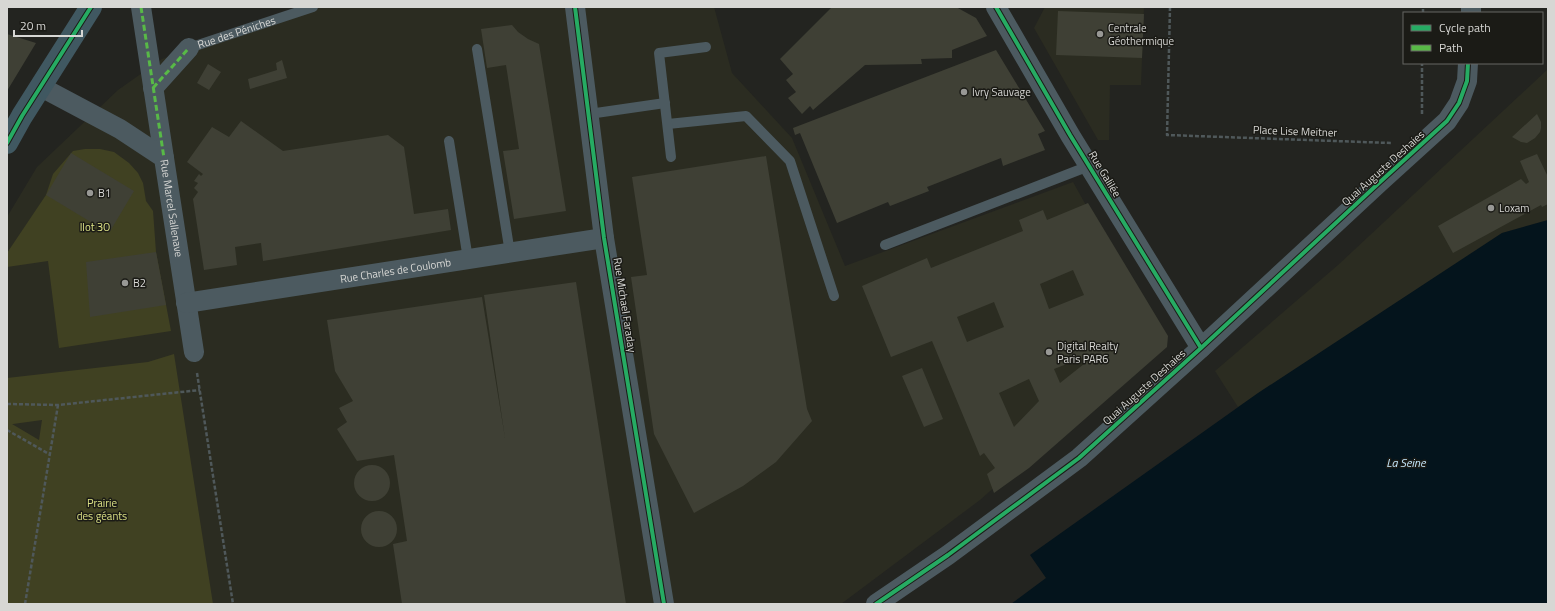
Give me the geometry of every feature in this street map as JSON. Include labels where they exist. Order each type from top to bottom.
[{"type":"main road","points":[[8,139],[91,7]]},
{"type":"street","points":[[141,7],[164,158]]},
{"type":"street","name":"Rue Michael Faraday","points":[[575,7],[604,238],[664,604]]},
{"type":"street","name":"Rue Galilée","points":[[996,7],[1089,166],[1201,348]]},
{"type":"street","name":"Rue des Péniches","points":[[153,88],[189,48]]},
{"type":"street","name":"Quai Auguste Deshaies","points":[[876,604],[948,555],[1078,458],[1201,348],[1447,121],[1459,103],[1467,80],[1468,64]]},
{"type":"street","name":"Rue Marcel Sallenave","points":[[41,87],[120,129],[164,158],[194,352]]},
{"type":"street","name":"Rue Charles de Coulomb","points":[[186,303],[604,238]]},
{"type":"lane","name":"Rue des Péniches","points":[[189,48],[313,7]]},
{"type":"lane","points":[[672,157],[659,53],[706,47]]},
{"type":"lane","points":[[477,50],[510,253]]},
{"type":"lane","points":[[589,114],[665,103]]},
{"type":"lane","points":[[668,124],[746,116],[790,161],[834,296]]},
{"type":"lane","points":[[449,141],[468,259]]},
{"type":"lane","points":[[885,245],[1089,166]]},
{"type":"path","points":[[1422,64],[1422,144]]},
{"type":"path","points":[[7,404],[58,405],[200,390],[232,604]]},
{"type":"path","points":[[26,604],[58,405]]},
{"type":"path","points":[[7,430],[49,454]]},
{"type":"shaded area","points":[[325,7],[714,7],[732,73],[792,138],[845,266],[1073,182],[1161,339],[980,500],[841,604],[7,604],[7,217],[37,167],[118,90],[162,59],[297,12]]},
{"type":"shaded area","points":[[1045,7],[1144,7],[1141,85],[1110,85],[1109,140],[1098,140],[1034,28]]},
{"type":"shaded area","points":[[1548,69],[1548,220],[1502,233],[1238,407],[1215,371],[1338,265]]},
{"type":"green space","name":"Ilot 3O","points":[[100,149],[114,152],[129,163],[138,173],[143,183],[146,201],[153,211],[156,252],[171,331],[59,348],[48,261],[7,267],[7,253],[46,195],[53,174],[73,151]]},
{"type":"green space","name":"Prairie des géants","points":[[174,354],[213,604],[7,604],[7,378],[148,362]],"holes":[[[42,420],[39,440],[12,424]]]},
{"type":"water","name":"La Seine","points":[[1548,220],[1548,604],[1011,604],[1046,578],[1030,555],[1258,393],[1502,233]]},
{"type":"building","points":[[832,7],[956,7],[976,18],[987,36],[952,50],[952,58],[921,59],[922,64],[865,65],[813,110],[810,106],[802,114],[788,98],[796,92],[786,80],[793,74],[780,59]]},
{"type":"building","name":"Centrale Géothermique","points":[[1058,11],[1144,14],[1142,58],[1056,55]]},
{"type":"building","points":[[512,25],[518,32],[539,44],[566,211],[514,219],[503,151],[519,149],[506,65],[487,68],[481,29]]},
{"type":"building","points":[[7,34],[36,43],[7,91]]},
{"type":"building","points":[[996,50],[1045,131],[1038,134],[1045,150],[1003,166],[1001,158],[927,187],[929,191],[890,206],[888,202],[837,223],[800,133],[795,135],[793,128]]},
{"type":"building","points":[[282,60],[287,78],[250,89],[248,79],[277,70],[276,63]]},
{"type":"building","points":[[208,64],[221,72],[209,90],[197,83]]},
{"type":"building","points":[[1537,114],[1541,122],[1541,128],[1540,132],[1535,138],[1527,143],[1521,142],[1512,137]]},
{"type":"building","points":[[241,121],[283,151],[388,135],[404,147],[414,214],[448,209],[451,230],[263,261],[261,243],[235,247],[237,265],[204,270],[193,199],[198,192],[194,188],[198,183],[194,181],[199,174],[201,176],[203,174],[187,162],[212,127],[229,137]]},
{"type":"building","name":"B1","points":[[71,153],[134,191],[109,233],[46,195]]},
{"type":"building","points":[[1537,154],[1548,177],[1548,204],[1542,207],[1541,205],[1453,253],[1438,226],[1521,179],[1526,184],[1529,182],[1520,161]]},
{"type":"building","points":[[766,156],[807,409],[812,421],[776,462],[743,486],[694,513],[654,434],[631,277],[647,275],[632,177]]},
{"type":"building","name":"Digital Realty Paris PAR6","points":[[1088,203],[1168,336],[1167,347],[1029,468],[994,493],[987,474],[995,468],[984,453],[980,456],[932,341],[891,357],[862,286],[927,258],[931,268],[1023,231],[1019,220],[1043,210],[1047,220]],"holes":[[[1073,270],[1084,295],[1049,309],[1040,284]],[[994,302],[1004,327],[967,342],[957,317]],[[1082,358],[1084,364],[1060,383],[1054,369]],[[1029,379],[1039,401],[1014,427],[999,393]]]},
{"type":"building","name":"B2","points":[[156,252],[166,305],[90,317],[86,262]]},
{"type":"building","points":[[576,282],[626,604],[402,604],[393,544],[407,541],[394,455],[357,461],[337,429],[347,422],[339,408],[353,401],[335,371],[327,320],[482,297],[505,438],[484,295]]},
{"type":"building","points":[[922,368],[943,419],[924,427],[902,376]]},
{"type":"building","points":[[376,465],[385,470],[389,476],[389,490],[385,496],[376,501],[368,501],[359,496],[355,490],[354,479],[359,470],[365,466]]},
{"type":"building","points":[[383,511],[392,516],[396,522],[396,536],[392,542],[383,547],[375,547],[366,542],[362,536],[361,525],[366,516],[372,512]]},
{"type":"marked path","points":[[141,7],[164,158]]},
{"type":"marked path","points":[[153,88],[189,48]]},
{"type":"cycle path","points":[[7,143],[22,116],[91,7]]},
{"type":"cycle path","points":[[575,7],[604,238],[664,604]]},
{"type":"cycle path","points":[[996,7],[1070,135],[1201,348]]},
{"type":"cycle path","points":[[876,604],[948,555],[1079,458],[1201,348],[1447,121],[1459,103],[1467,81],[1468,64]]},
{"type":"place","name":"Centrale Géothermique","points":[[1100,34]]},
{"type":"place","name":"Ivry Sauvage","points":[[964,92]]},
{"type":"place","name":"B1","points":[[90,193]]},
{"type":"place","name":"Loxam","points":[[1491,208]]},
{"type":"place","name":"B2","points":[[125,283]]},
{"type":"place","name":"Digital Realty Paris PAR6","points":[[1049,352]]}]
